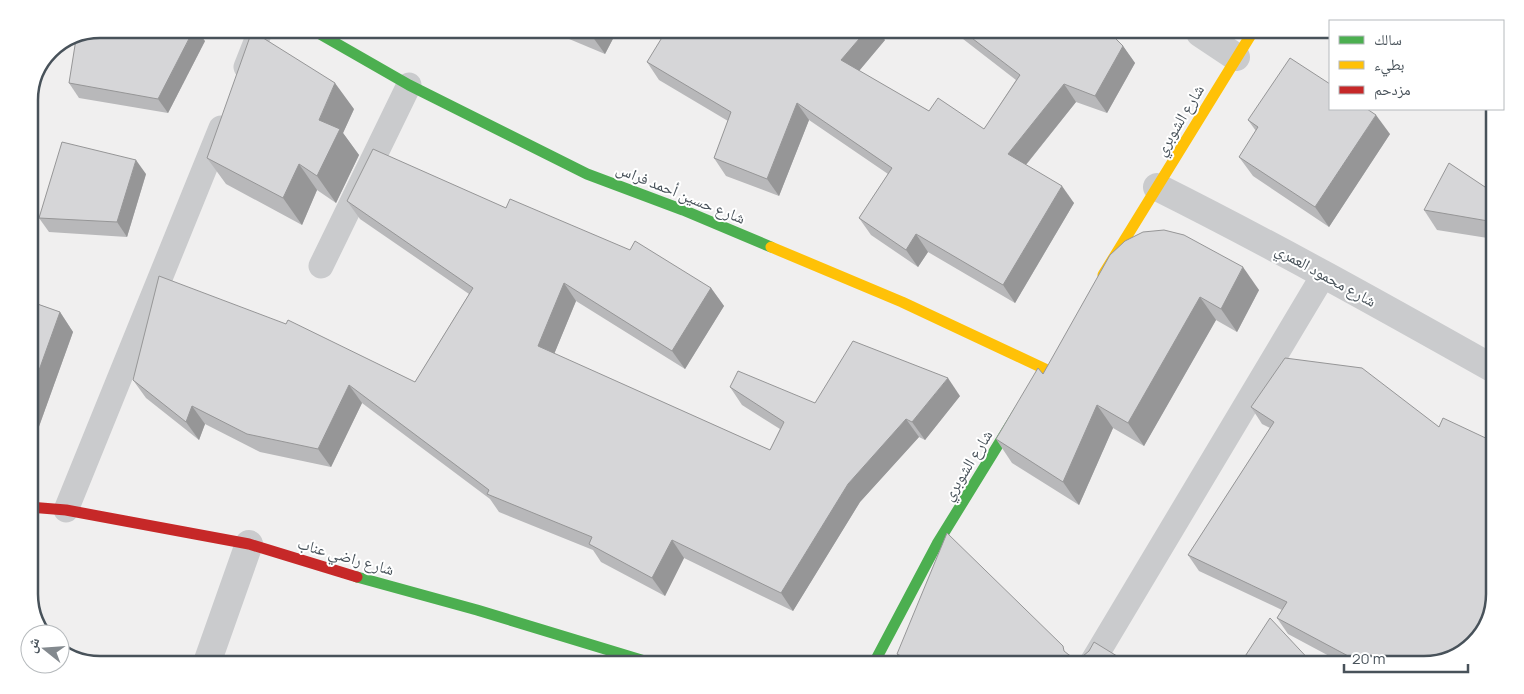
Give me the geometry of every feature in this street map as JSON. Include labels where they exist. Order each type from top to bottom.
[{"type":"street","name":"شارع حسين أحمد فراس","points":[[327,38],[409,85],[587,174],[683,210],[902,302],[1045,369]]},
{"type":"street","points":[[1208,38],[1236,57]]},
{"type":"street","name":"شارع الشوبري","points":[[1096,286],[1249,38]]},
{"type":"street","name":"شارع محمود العمري","points":[[1157,187],[1324,274],[1486,365]]},
{"type":"street","name":"شارع الشوبري","points":[[878,656],[937,544],[1024,403]]},
{"type":"street","name":"شارع راضي عناب","points":[[38,508],[66,510],[249,544],[628,656]]},
{"type":"street","points":[[209,656],[249,544]]},
{"type":"lane","points":[[66,510],[257,38]]},
{"type":"lane","points":[[321,266],[409,85]]},
{"type":"lane","points":[[1096,656],[1324,274]]},
{"type":"building","points":[[99,38],[189,38],[158,99],[69,83],[76,42]]},
{"type":"building","points":[[250,38],[263,38],[335,83],[319,120],[340,129],[317,176],[299,164],[283,198],[207,158]]},
{"type":"building","points":[[662,38],[860,38],[841,60],[929,111],[938,98],[984,129],[1020,75],[972,38],[1115,38],[1123,46],[1095,96],[1064,84],[1008,154],[1062,186],[1003,285],[916,234],[906,250],[859,218],[892,168],[797,103],[767,179],[714,158],[731,112],[647,62]]},
{"type":"building","points":[[1290,58],[1329,83],[1329,110],[1368,110],[1376,115],[1315,207],[1239,157],[1258,127],[1248,120]]},
{"type":"building","points":[[62,142],[136,160],[117,222],[39,218]]},
{"type":"building","points":[[373,149],[506,208],[510,199],[630,250],[635,241],[711,288],[672,351],[564,283],[538,346],[770,450],[784,422],[730,387],[738,371],[815,403],[853,341],[948,378],[912,422],[906,419],[848,484],[781,593],[672,540],[652,578],[589,544],[592,537],[487,494],[489,490],[349,385],[318,449],[247,434],[192,406],[186,422],[133,380],[159,276],[286,324],[288,320],[415,382],[473,288],[347,201]]},
{"type":"building","points":[[1449,163],[1486,188],[1486,221],[1424,210]]},
{"type":"building","points":[[1164,230],[1184,235],[1243,267],[1221,309],[1200,297],[1128,423],[1097,405],[1063,482],[996,439],[1038,368],[1043,374],[1110,255],[1125,241],[1143,232]]},
{"type":"building","points":[[38,304],[60,312],[38,373]]},
{"type":"building","points":[[1285,358],[1362,368],[1439,427],[1443,418],[1486,438],[1485,607],[1476,629],[1465,641],[1452,650],[1433,656],[1348,656],[1277,618],[1287,602],[1188,555],[1274,422],[1251,407]]},
{"type":"building","points":[[947,533],[1071,656],[901,656],[897,654]]},
{"type":"building","points":[[1270,618],[1306,656],[1245,656]]},
{"type":"building","points":[[1094,642],[1117,656],[1083,656],[1089,651]]},
{"type":"traffic: fast","points":[[327,38],[409,85],[587,174],[683,210],[771,247]]},
{"type":"traffic: fast","points":[[878,656],[937,544],[1019,411]]},
{"type":"traffic: fast","points":[[357,577],[477,610],[628,656]]},
{"type":"traffic: slow","points":[[1103,275],[1249,38]]},
{"type":"traffic: slow","points":[[771,247],[902,302],[1045,369]]},
{"type":"traffic: jam","points":[[38,508],[66,510],[249,544],[357,577]]}]
